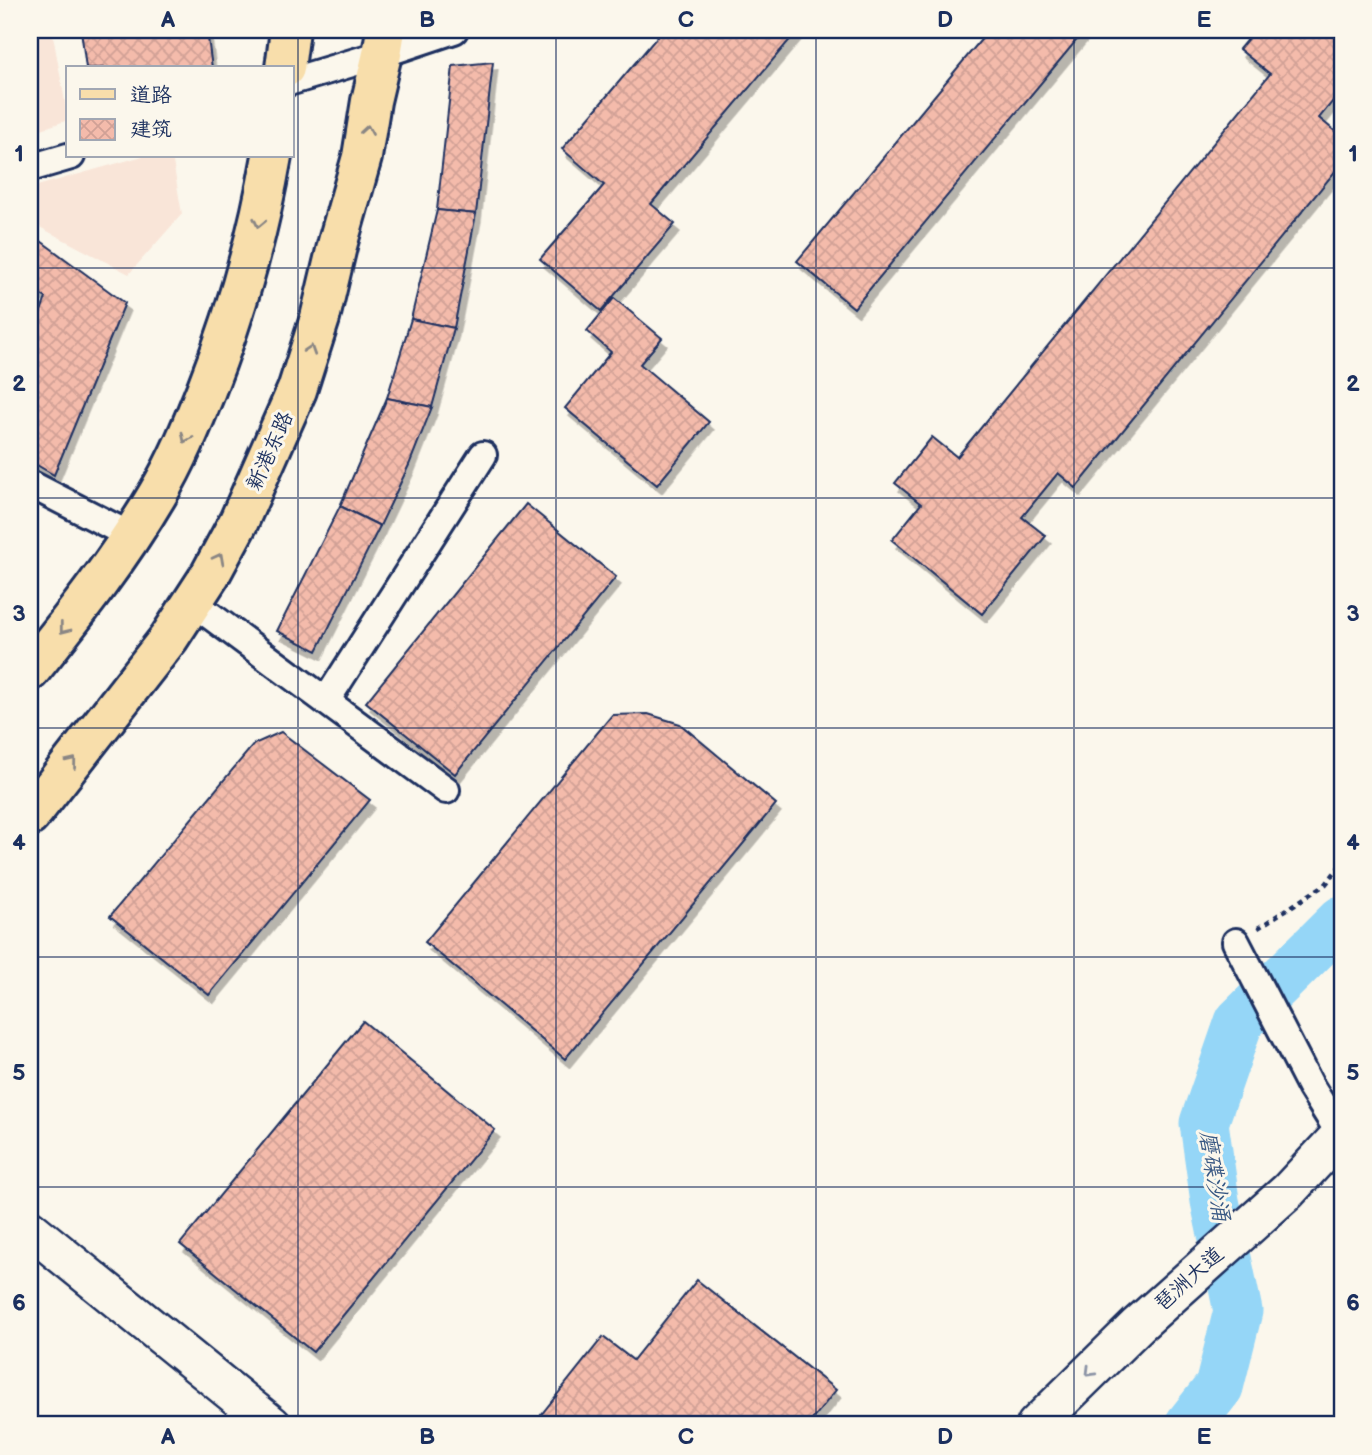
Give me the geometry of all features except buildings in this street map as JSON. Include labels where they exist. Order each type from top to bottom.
[{"type":"main road","points":[[285,66],[290,30]]},
{"type":"main road","name":"新港东路","points":[[30,816],[169,638],[210,575],[239,521],[297,390],[320,318],[362,157],[384,42]]},
{"type":"main road","points":[[30,671],[89,597],[131,536],[158,493],[191,428],[221,353],[246,278],[272,158]]},
{"type":"street","points":[[294,80],[384,42],[454,30]]},
{"type":"street","points":[[30,168],[66,157]]},
{"type":"street","points":[[326,701],[483,454]]},
{"type":"street","points":[[30,484],[131,536]]},
{"type":"street","points":[[192,602],[446,790]]},
{"type":"street","points":[[1236,942],[1311,1087],[1342,1135]]},
{"type":"street","name":"琶洲大道","points":[[1036,1425],[1139,1325],[1288,1191],[1342,1135]]},
{"type":"street","points":[[30,1230],[272,1425]]},
{"type":"path","points":[[1236,942],[1326,884],[1342,863]]},
{"type":"shaded area","points":[[30,30],[52,30],[66,121],[30,133]]},
{"type":"shaded area","points":[[136,158],[172,158],[182,214],[129,274],[30,222],[30,188]]},
{"type":"waterway","name":"磨碟沙涌","points":[[1189,1425],[1219,1387],[1238,1311],[1215,1201],[1204,1123],[1239,1022],[1342,920]]}]
